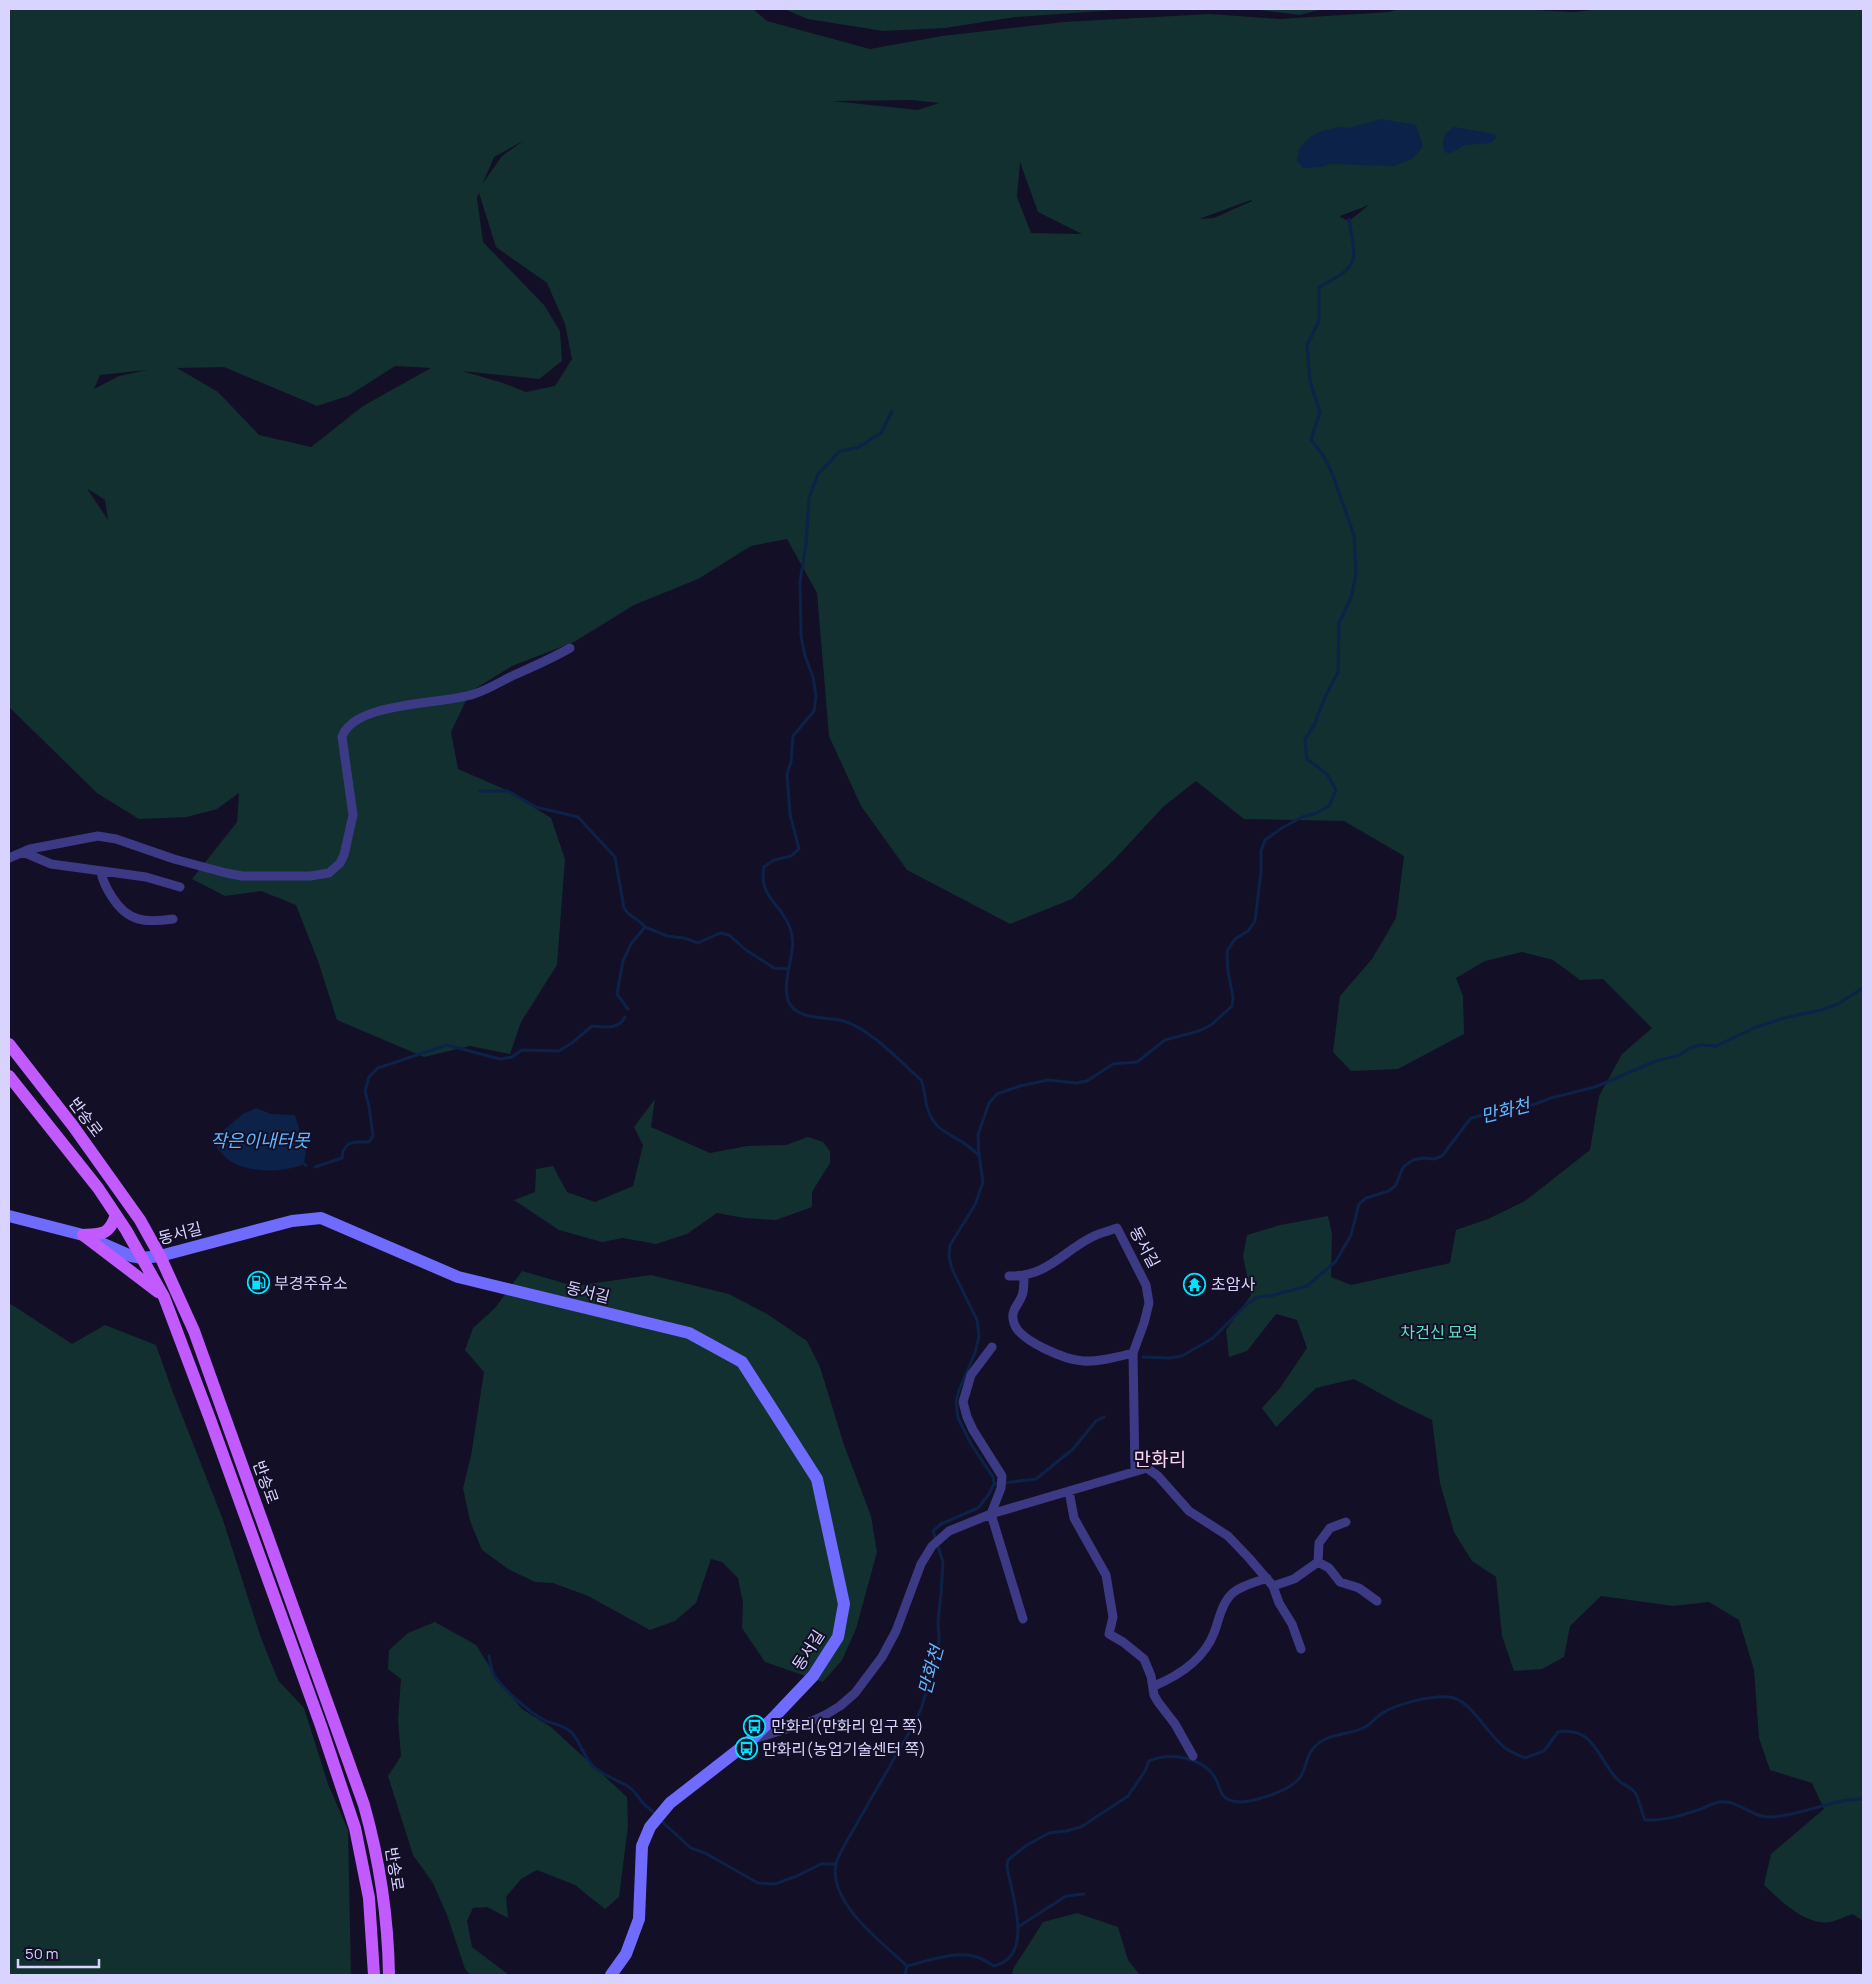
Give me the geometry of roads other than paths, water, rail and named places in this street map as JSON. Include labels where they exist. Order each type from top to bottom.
[{"type":"main road","name":"반송로","points":[[9,1044],[73,1126],[140,1220],[160,1256],[202,1352],[364,1805],[376,1848],[383,1886],[389,1975]]},
{"type":"main road","name":"반송로","points":[[9,1076],[69,1150],[116,1215],[164,1297],[321,1726],[355,1828],[369,1898],[374,1975]]},
{"type":"main road","points":[[82,1235],[101,1234],[106,1231],[116,1215]]},
{"type":"main road","points":[[82,1235],[164,1297]]},
{"type":"street","points":[[9,858],[23,852],[98,836],[116,839],[183,862],[242,876],[310,876],[329,873],[335,869],[344,855],[353,815],[343,752],[342,737],[345,729],[359,718],[410,703],[461,698],[477,693],[546,662],[570,648]]},
{"type":"street","points":[[23,852],[51,864],[79,866],[101,872],[115,872],[146,877],[180,887]]},
{"type":"street","points":[[101,872],[103,884],[117,905],[125,913],[136,919],[150,921],[173,919]]},
{"type":"street","name":"동서길","points":[[9,1216],[82,1235],[142,1258],[160,1256],[292,1220],[321,1218],[458,1277],[689,1333],[742,1362],[817,1480],[844,1604],[838,1637],[813,1676],[776,1715],[751,1740],[670,1802],[658,1817],[642,1846],[639,1919],[626,1954],[611,1975]]},
{"type":"street","name":"동서길","points":[[751,1740],[812,1720],[840,1706],[855,1693],[882,1657],[896,1631],[921,1564],[932,1546],[949,1531],[991,1514],[1135,1470],[1132,1353],[1144,1323],[1149,1303],[1146,1285],[1117,1228],[1091,1238],[1038,1272],[1024,1276],[1010,1276]]},
{"type":"street","points":[[1024,1276],[1023,1292],[1013,1309],[1013,1318],[1016,1329],[1028,1340],[1057,1354],[1084,1361],[1132,1353]]},
{"type":"street","points":[[992,1346],[971,1375],[963,1402],[973,1430],[1002,1476],[1002,1484],[991,1514],[1023,1619]]},
{"type":"street","points":[[1135,1470],[1147,1468],[1158,1476],[1189,1511],[1228,1536],[1273,1586],[1279,1603],[1292,1624],[1302,1649]]},
{"type":"street","points":[[1070,1491],[1074,1518],[1106,1575],[1113,1617],[1110,1634],[1144,1659],[1154,1686],[1154,1695],[1175,1724],[1193,1756]]},
{"type":"street","points":[[1318,1562],[1318,1543],[1330,1528],[1346,1522]]},
{"type":"street","points":[[1273,1586],[1294,1578],[1318,1562]]},
{"type":"street","points":[[1318,1562],[1329,1568],[1340,1582],[1360,1588],[1377,1601]]},
{"type":"street","points":[[1154,1686],[1170,1679],[1183,1670],[1202,1652],[1213,1635],[1222,1611],[1234,1592],[1266,1578]]},
{"type":"street","points":[[776,1715],[780,1726],[786,1729]]},
{"type":"water","points":[[1381,119],[1416,125],[1423,147],[1412,159],[1394,166],[1330,164],[1321,167],[1303,168],[1297,161],[1299,149],[1310,137],[1322,131],[1337,127],[1348,128]]},
{"type":"water","points":[[1454,127],[1495,134],[1496,138],[1491,143],[1465,145],[1449,154],[1444,151],[1443,140],[1446,134]]},
{"type":"water","name":"작은이내터못","points":[[256,1108],[271,1114],[295,1115],[306,1151],[304,1164],[287,1169],[258,1170],[240,1166],[230,1161],[217,1149],[219,1134],[243,1114]]},
{"type":"waterway","points":[[994,1484],[993,1477],[971,1444],[958,1418],[956,1402],[959,1390],[975,1353],[979,1336],[977,1320],[952,1269],[949,1256],[950,1245],[975,1205],[983,1182],[978,1135],[989,1103],[997,1094],[1020,1086],[1048,1080],[1076,1083],[1087,1081],[1113,1064],[1137,1062],[1165,1040],[1199,1031],[1211,1025],[1232,1006],[1233,997],[1228,972],[1227,951],[1235,939],[1248,931],[1255,921],[1261,872],[1261,851],[1265,840],[1302,817],[1317,813],[1329,806],[1336,790],[1327,774],[1307,759],[1305,740],[1315,723],[1325,697],[1338,672],[1339,623],[1352,595],[1356,573],[1354,535],[1332,473],[1323,455],[1311,440],[1320,412],[1310,381],[1307,345],[1319,321],[1319,287],[1342,273],[1349,267],[1352,261],[1354,254],[1349,219]]},
{"type":"waterway","points":[[892,411],[881,433],[857,448],[840,451],[818,474],[809,498],[806,545],[800,581],[801,636],[805,656],[813,677],[816,696],[814,711],[793,736],[791,762],[787,774],[790,814],[799,849],[791,856],[774,860],[764,867],[764,886],[790,928],[792,946],[786,991],[792,1007],[804,1015],[843,1021],[863,1030],[921,1080],[928,1110],[938,1127],[979,1155]]},
{"type":"waterway","points":[[480,791],[508,791],[536,807],[578,817],[615,857],[624,908],[645,927]]},
{"type":"waterway","points":[[628,1009],[617,994],[623,961],[631,944],[645,927],[667,936],[684,938],[698,943],[720,933],[729,935],[746,950],[774,968],[789,969]]},
{"type":"waterway","name":"만화천","points":[[1143,1357],[1169,1358],[1182,1356],[1213,1338],[1247,1304],[1258,1297],[1270,1296],[1307,1286],[1336,1261],[1351,1235],[1359,1204],[1366,1198],[1389,1191],[1396,1185],[1403,1167],[1413,1160],[1423,1158],[1434,1159],[1442,1156],[1471,1118],[1515,1107],[1532,1105],[1551,1098],[1595,1087],[1656,1061],[1680,1055],[1690,1048],[1700,1045],[1716,1046],[1754,1028],[1838,1004],[1863,988]]},
{"type":"waterway","points":[[315,1167],[342,1158],[343,1151],[348,1144],[369,1142],[373,1136],[365,1091],[369,1077],[378,1068],[447,1045],[500,1059],[512,1057],[522,1050],[559,1051],[592,1026],[615,1026],[625,1017]]},
{"type":"waterway","name":"만화천","points":[[905,1975],[907,1966],[871,1933],[848,1907],[840,1893],[836,1879],[836,1864],[844,1846],[914,1724],[921,1709],[938,1654],[938,1621],[943,1562],[933,1531],[941,1524],[978,1508],[994,1484],[1036,1479],[1073,1449],[1096,1421],[1104,1417]]},
{"type":"waterway","points":[[489,1656],[494,1675],[509,1693],[542,1719],[570,1731],[593,1766],[630,1787],[655,1814]]},
{"type":"waterway","points":[[907,1966],[951,1955],[977,1957],[994,1966],[1007,1960],[1014,1951],[1018,1924],[1007,1867],[1008,1860],[1027,1845],[1049,1833],[1081,1827],[1128,1796],[1145,1771],[1149,1761],[1166,1757],[1184,1758],[1193,1761],[1201,1764],[1208,1770],[1215,1778],[1222,1794],[1228,1800],[1242,1802],[1257,1799],[1284,1789],[1298,1780],[1312,1749],[1325,1739],[1363,1728],[1387,1710],[1428,1698],[1447,1697],[1461,1701],[1505,1748],[1525,1758],[1544,1751],[1558,1732],[1580,1734],[1594,1746],[1618,1780],[1634,1792],[1645,1820],[1673,1817],[1719,1802],[1732,1803],[1756,1814],[1769,1817],[1793,1814],[1839,1802],[1863,1799]]},
{"type":"waterway","points":[[659,1819],[691,1848],[705,1853],[758,1883],[775,1884],[821,1864],[835,1864]]},
{"type":"waterway","points":[[1018,1927],[1066,1896],[1084,1894]]},
{"type":"place","name":"부경주유소","points":[[258,1283]]},
{"type":"place","name":"초암사","points":[[1195,1284]]},
{"type":"place","name":"만화리(만화리 입구 쪽)","points":[[755,1726]]},
{"type":"place","name":"만화리(농업기술센터 쪽)","points":[[746,1749]]},
{"type":"district","name":"만화리","points":[[1160,1459]]},
{"type":"park label","name":"차건신 묘역","points":[[1439,1332]]}]
